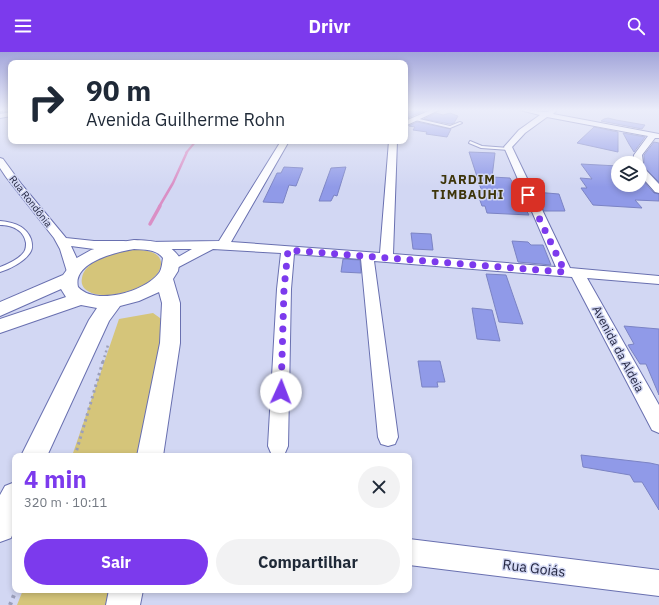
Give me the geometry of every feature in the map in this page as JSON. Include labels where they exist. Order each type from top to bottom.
[{"type":"street","points":[[509,149],[510,143],[518,136]]},
{"type":"street","points":[[638,156],[656,136]]},
{"type":"street","points":[[71,275],[68,286],[72,294],[80,299],[90,302],[113,302],[136,296],[152,288],[167,273],[193,253],[220,245],[283,144]]},
{"type":"street","points":[[386,258],[393,144]]},
{"type":"street","name":"Avenida da Aldeia","points":[[509,149],[535,209],[659,424]]},
{"type":"street","name":"Rua Rondônia","points":[[0,161],[5,179],[62,241],[73,264],[71,275]]},
{"type":"street","points":[[647,177],[659,190]]},
{"type":"street","points":[[62,241],[94,245],[220,245],[659,280]]},
{"type":"street","points":[[0,310],[71,275],[84,260],[96,254],[124,245]]},
{"type":"street","points":[[151,453],[170,343],[171,303],[167,273],[171,260],[168,253],[161,248],[152,245]]},
{"type":"street","points":[[278,446],[284,289],[288,250]]},
{"type":"street","points":[[367,256],[388,437]]},
{"type":"street","points":[[136,296],[171,303]]},
{"type":"street","points":[[0,326],[80,299]]},
{"type":"street","points":[[35,453],[99,320],[113,302]]},
{"type":"street","points":[[0,527],[12,502]]},
{"type":"street","name":"Rua Goiás","points":[[412,552],[659,583]]},
{"type":"street","points":[[123,605],[125,593]]},
{"type":"lane","points":[[470,142],[481,147],[509,149]]},
{"type":"lane","points":[[0,223],[10,224],[22,229],[30,243],[28,251],[0,270]]},
{"type":"path","points":[[76,453],[110,338]]},
{"type":"path","points":[[10,605],[15,593]]},
{"type":"shaded area","points":[[133,250],[154,253],[160,258],[160,268],[157,274],[150,280],[142,286],[117,294],[99,295],[91,293],[84,288],[82,278],[84,271],[95,261],[111,255]]},
{"type":"shaded area","points":[[153,313],[167,323],[145,453],[73,453],[119,319]]},
{"type":"shaded area","points":[[22,593],[120,593],[117,605],[17,605]]},
{"type":"building","points":[[585,136],[618,136],[618,152],[577,143]]},
{"type":"building","points":[[625,136],[645,137],[634,152]]},
{"type":"building","points":[[654,142],[659,143],[659,182],[647,170],[647,156],[644,155]]},
{"type":"building","points":[[469,152],[495,153],[492,177],[510,178],[517,191],[522,192],[530,210],[526,210],[529,215],[487,213],[485,206],[482,206],[477,192],[482,192]]},
{"type":"building","points":[[581,164],[611,166],[611,192],[647,192],[647,185],[654,193],[659,194],[659,201],[635,200],[642,208],[593,205],[581,188],[587,188],[580,178],[592,179]]},
{"type":"building","points":[[284,167],[303,168],[296,186],[289,185],[283,203],[263,202],[277,173],[281,173]]},
{"type":"building","points":[[346,167],[337,196],[334,195],[331,201],[319,201],[331,168]]},
{"type":"building","points":[[535,192],[559,194],[565,211],[544,211]]},
{"type":"building","points":[[411,233],[431,234],[433,250],[413,249]]},
{"type":"building","points":[[512,241],[528,242],[531,245],[543,245],[551,265],[518,262]]},
{"type":"building","points":[[343,259],[360,260],[361,273],[341,272]]},
{"type":"building","points":[[486,274],[506,275],[523,324],[499,322]]},
{"type":"building","points":[[472,308],[492,310],[500,341],[477,339]]},
{"type":"building","points":[[624,326],[659,329],[659,395],[646,364],[640,364],[628,345],[634,344]]},
{"type":"building","points":[[418,361],[440,361],[445,382],[437,382],[438,387],[422,387]]},
{"type":"building","points":[[581,455],[659,465],[659,510],[642,482],[634,482],[630,475],[583,467]]},
{"type":"waterway","points":[[186,153],[194,144]]},
{"type":"waterway","points":[[159,207],[173,183],[187,152]]},
{"type":"waterway","points":[[150,224],[160,206]]},
{"type":"district","name":"JARDIM TIMBAUHI","points":[[468,186]]},
{"type":"route","points":[[281,392],[284,289],[288,250],[565,272],[528,195]]}]
